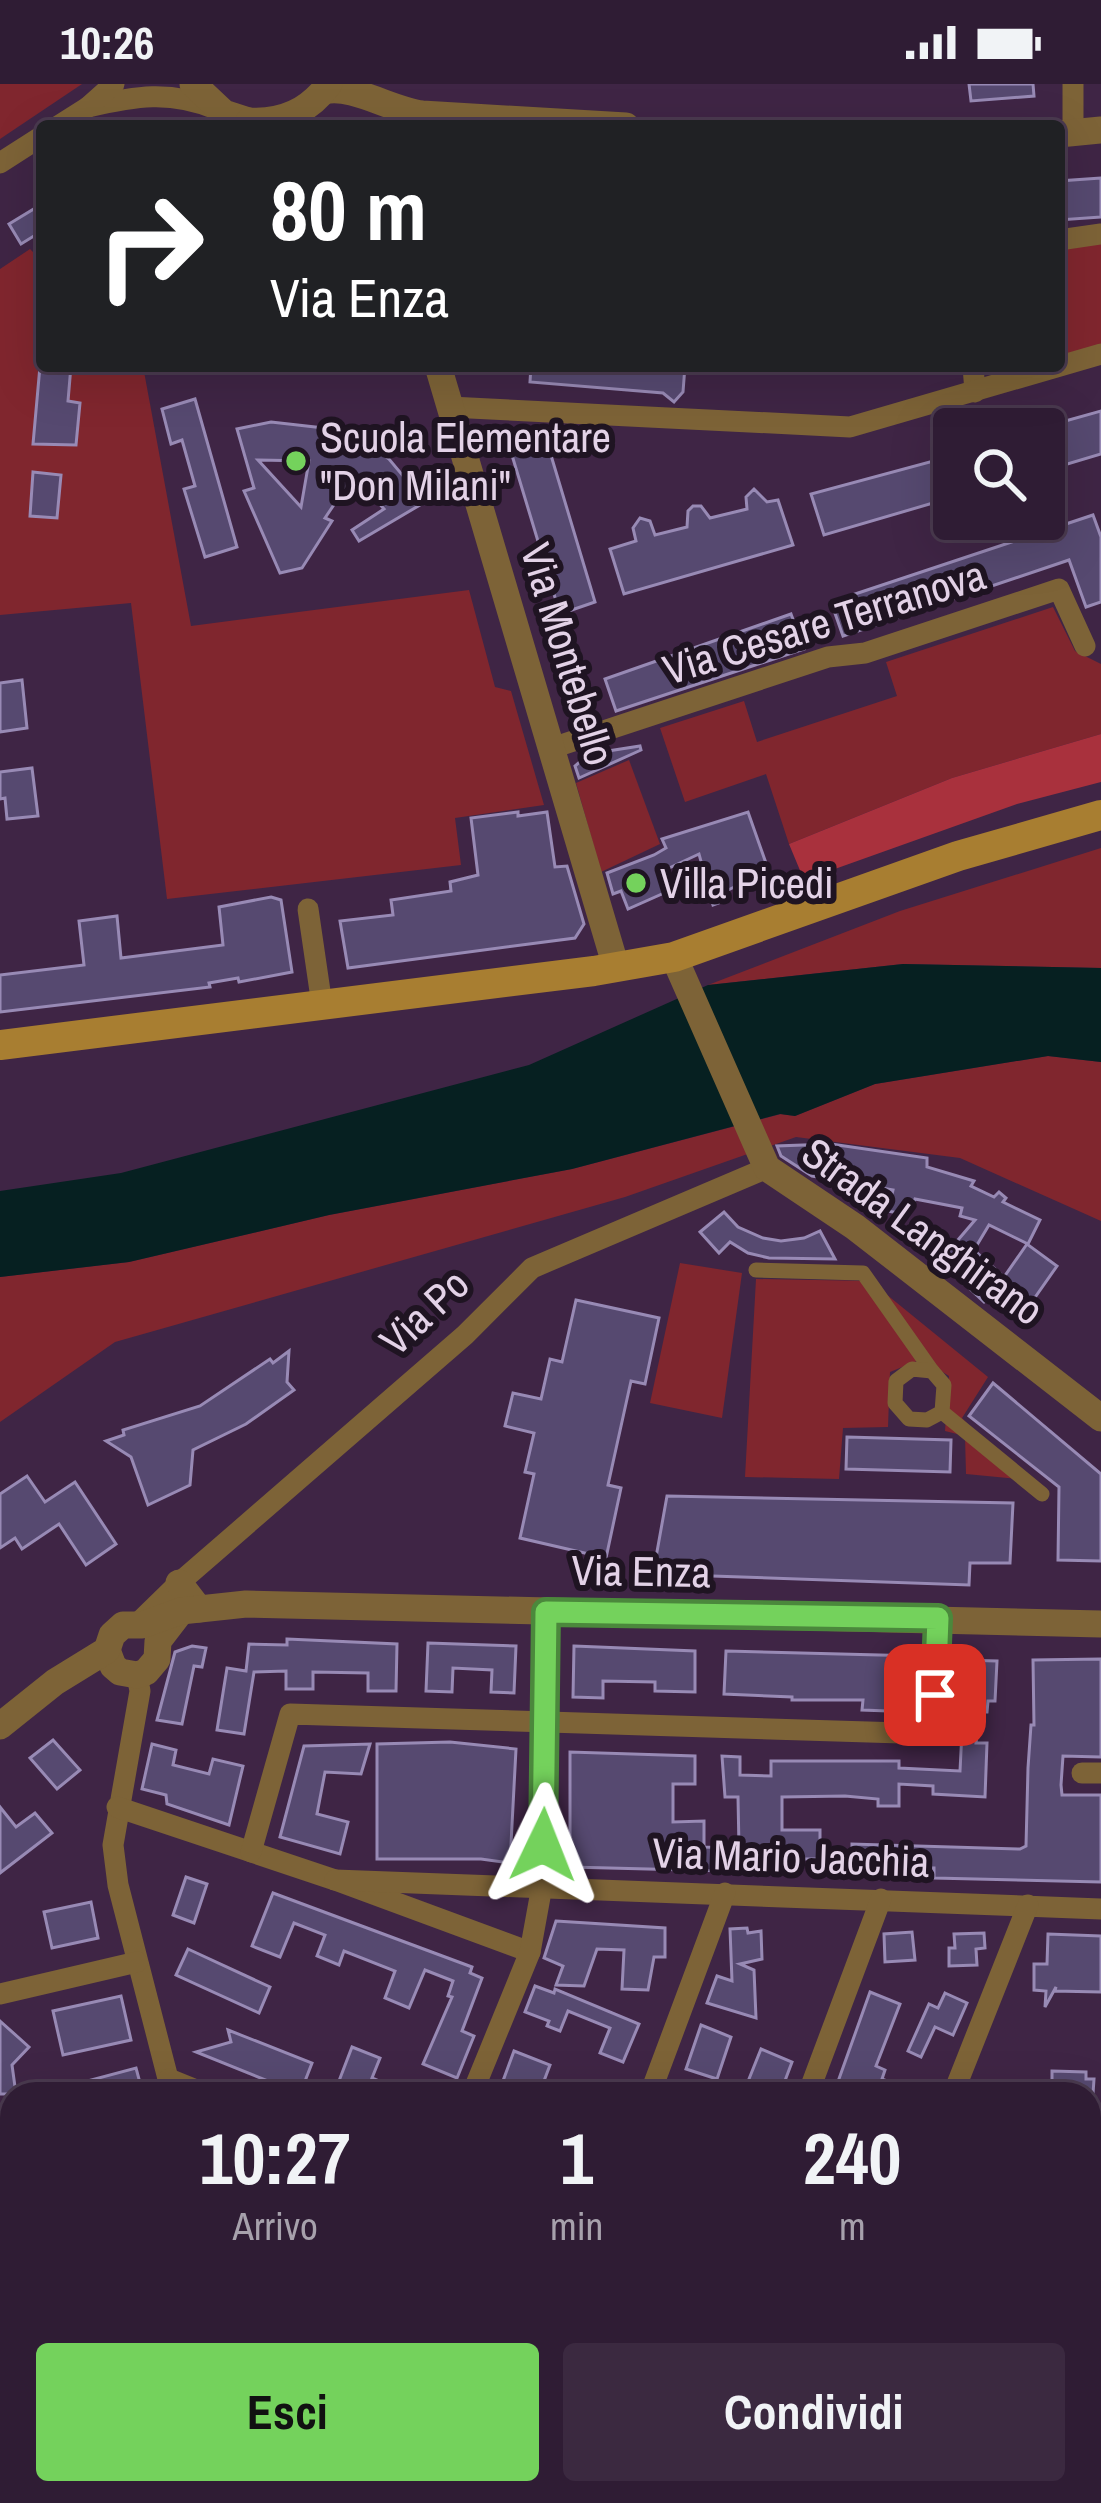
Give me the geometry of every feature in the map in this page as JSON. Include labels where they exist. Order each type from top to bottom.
[{"type":"main road","points":[[0,1045],[616,967],[681,971],[958,856],[1101,815]]},
{"type":"street","points":[[67,120],[114,84]]},
{"type":"street","points":[[193,84],[246,120]]},
{"type":"street","points":[[367,84],[390,107]]},
{"type":"street","points":[[1073,84],[1078,132]]},
{"type":"street","points":[[88,107],[164,94],[246,120],[288,117],[324,90],[344,89],[390,107],[524,120]]},
{"type":"street","points":[[318,120],[324,90]]},
{"type":"street","points":[[441,120],[456,116]]},
{"type":"street","points":[[0,163],[36,140]]},
{"type":"street","points":[[1065,238],[1101,234]]},
{"type":"street","points":[[1065,365],[1101,354]]},
{"type":"street","name":"Via Montebello","points":[[440,372],[616,967]]},
{"type":"street","points":[[973,372],[975,392]]},
{"type":"street","points":[[450,407],[850,427],[1041,372]]},
{"type":"street","name":"Via Cesare Terranova","points":[[552,748],[828,657],[865,653],[1059,589],[1085,646]]},
{"type":"street","points":[[308,909],[322,1005]]},
{"type":"street","points":[[681,971],[761,1159]]},
{"type":"street","name":"Strada Langhirano","points":[[761,1159],[1101,1418]]},
{"type":"street","name":"Via Po","points":[[119,1664],[116,1629],[146,1630],[186,1601],[532,1268],[761,1159]]},
{"type":"street","points":[[756,1270],[863,1273],[944,1385],[942,1412]]},
{"type":"street","points":[[932,1371],[912,1369],[896,1381],[895,1403],[909,1419],[927,1420],[942,1412]]},
{"type":"street","points":[[942,1412],[1042,1494]]},
{"type":"street","name":"Via Enza","points":[[186,1601],[1101,1624]]},
{"type":"street","points":[[477,2082],[530,1952],[542,1886],[546,1612]]},
{"type":"street","points":[[251,1852],[290,1714],[934,1734],[938,1618]]},
{"type":"street","name":"Via Po","points":[[2,1720],[55,1682],[119,1664],[153,1666],[159,1650],[146,1630]]},
{"type":"street","points":[[119,1664],[140,1691],[113,1844],[118,1886],[169,2082]]},
{"type":"street","name":"Via Mario Jacchia","points":[[117,1808],[335,1880],[530,1952]]},
{"type":"street","name":"Via Mario Jacchia","points":[[335,1880],[1101,1909]]},
{"type":"street","points":[[654,2082],[724,1893]]},
{"type":"street","points":[[812,2082],[881,1899]]},
{"type":"street","points":[[958,2082],[1028,1905]]},
{"type":"street","points":[[0,1994],[136,1962]]},
{"type":"shaded area","points":[[0,84],[82,84],[0,139]]},
{"type":"shaded area","points":[[1101,243],[1101,345],[1065,356],[1065,249]]},
{"type":"shaded area","points":[[30,249],[36,255],[36,372],[144,372],[191,626],[469,590],[495,687],[511,691],[544,805],[455,818],[461,865],[167,899],[131,603],[0,615],[0,269]]},
{"type":"shaded area","points":[[1053,607],[1075,651],[1101,664],[1101,734],[952,778],[789,844],[766,774],[685,802],[660,728],[744,701],[757,742],[897,696],[886,662]]},
{"type":"shaded area","points":[[1101,734],[1101,782],[1017,804],[804,880],[789,844],[952,778]]},
{"type":"shaded area","points":[[629,760],[660,844],[601,872],[576,783]]},
{"type":"shaded area","points":[[1101,848],[1101,968],[903,964],[708,985],[900,911]]},
{"type":"shaded area","points":[[903,964],[1101,968],[1101,1062],[1048,1056],[875,1084],[795,1116],[780,1114],[572,1169],[329,1215],[129,1262],[0,1277],[0,1191],[121,1173],[529,1065],[708,985]]},
{"type":"shaded area","points":[[1048,1056],[1101,1062],[1101,1221],[960,1158],[796,1137],[625,1197],[115,1342],[0,1422],[0,1277],[129,1262],[329,1215],[572,1169],[781,1114],[795,1116],[875,1084]]},
{"type":"shaded area","points":[[680,1263],[742,1273],[722,1418],[650,1403]]},
{"type":"shaded area","points":[[756,1279],[870,1281],[988,1377],[962,1418],[1019,1479],[966,1474],[965,1436],[945,1431],[949,1376],[922,1359],[890,1372],[888,1427],[843,1428],[839,1479],[745,1477]]},
{"type":"building","points":[[969,84],[1033,84],[1034,96],[971,101]]},
{"type":"building","points":[[1101,178],[1101,217],[1065,220],[1065,181]]},
{"type":"building","points":[[36,208],[36,235],[21,244],[9,224]]},
{"type":"building","points":[[39,372],[70,372],[68,401],[80,403],[76,445],[33,444]]},
{"type":"building","points":[[531,372],[685,372],[683,392],[674,402],[663,393],[530,382]]},
{"type":"building","points":[[195,399],[237,547],[205,557],[184,489],[195,486],[182,440],[171,444],[162,409]]},
{"type":"building","points":[[1101,411],[1101,454],[1065,465],[1065,421]]},
{"type":"building","points":[[271,422],[324,428],[367,444],[389,459],[425,502],[359,541],[352,530],[384,509],[354,475],[325,518],[332,521],[302,568],[280,573],[244,491],[254,488],[237,429]],"holes":[[[258,460],[309,461],[301,507]]]},
{"type":"building","points":[[544,432],[595,602],[560,614],[508,442]]},
{"type":"building","points":[[933,461],[933,503],[824,535],[811,494]]},
{"type":"building","points":[[33,472],[61,475],[57,518],[30,516]]},
{"type":"building","points":[[754,489],[767,502],[778,500],[793,545],[624,594],[610,549],[636,541],[633,528],[640,518],[650,521],[655,535],[687,527],[693,506],[701,506],[710,518],[747,509],[746,497]]},
{"type":"building","points":[[1093,515],[1101,537],[1101,602],[1086,607],[1069,560],[843,636],[831,602],[1018,540],[1065,540],[1065,524]]},
{"type":"building","points":[[791,614],[804,649],[616,711],[605,679]]},
{"type":"building","points":[[22,680],[27,728],[0,732],[0,683]]},
{"type":"building","points":[[640,746],[641,750],[579,778],[575,766],[589,754]]},
{"type":"building","points":[[32,768],[38,816],[7,819],[5,798],[0,799],[0,772]]},
{"type":"building","points":[[518,812],[518,816],[547,812],[555,867],[567,866],[584,924],[575,938],[348,968],[340,921],[393,915],[391,900],[451,891],[450,882],[478,875],[471,818]]},
{"type":"building","points":[[748,812],[767,866],[743,876],[745,882],[726,891],[729,899],[713,905],[699,854],[665,870],[673,889],[628,909],[621,891],[613,894],[607,873],[666,848],[662,839]]},
{"type":"building","points":[[271,897],[281,900],[292,972],[209,983],[210,987],[0,1012],[0,975],[84,965],[79,921],[117,916],[121,958],[223,945],[219,907]]},
{"type":"building","points":[[831,1144],[927,1158],[927,1167],[974,1181],[971,1186],[994,1197],[999,1192],[1006,1198],[1003,1202],[1040,1220],[1028,1244],[989,1225],[974,1250],[1004,1277],[1027,1244],[1057,1266],[1022,1316],[992,1294],[984,1302],[940,1261],[975,1220],[960,1216],[962,1208],[915,1199],[908,1215],[888,1211],[893,1190],[812,1176],[781,1156],[777,1146]]},
{"type":"building","points":[[724,1212],[738,1227],[763,1238],[781,1241],[820,1231],[835,1259],[769,1258],[730,1242],[719,1253],[700,1232]]},
{"type":"building","points":[[576,1300],[659,1318],[645,1384],[631,1381],[608,1485],[621,1488],[606,1558],[520,1538],[534,1474],[525,1472],[534,1433],[505,1426],[513,1393],[541,1399],[550,1359],[562,1362]]},
{"type":"building","points":[[289,1351],[287,1382],[294,1390],[246,1424],[193,1450],[190,1485],[148,1505],[131,1457],[106,1441],[124,1435],[123,1430],[200,1406]]},
{"type":"building","points":[[993,1383],[1101,1474],[1101,1561],[1058,1560],[1059,1487],[969,1416]]},
{"type":"building","points":[[847,1437],[951,1440],[950,1472],[846,1469]]},
{"type":"building","points":[[27,1476],[45,1502],[75,1482],[116,1544],[86,1565],[59,1524],[22,1549],[15,1538],[0,1548],[0,1494]]},
{"type":"building","points":[[667,1496],[1013,1503],[1010,1563],[970,1563],[969,1585],[653,1574]]},
{"type":"building","points":[[287,1639],[397,1644],[396,1691],[368,1691],[368,1673],[313,1672],[313,1689],[286,1689],[286,1671],[254,1672],[244,1734],[217,1730],[227,1668],[246,1671],[249,1644],[287,1645]]},
{"type":"building","points":[[428,1643],[516,1646],[514,1693],[491,1692],[492,1670],[453,1668],[452,1692],[426,1691]]},
{"type":"building","points":[[192,1646],[206,1648],[202,1667],[194,1666],[182,1724],[157,1720],[175,1652]]},
{"type":"building","points":[[574,1646],[695,1651],[695,1692],[655,1691],[655,1682],[603,1681],[603,1698],[573,1697]]},
{"type":"building","points":[[726,1651],[918,1656],[915,1712],[862,1710],[863,1700],[724,1694]]},
{"type":"building","points":[[1101,1659],[1101,1757],[1063,1756],[1061,1785],[1062,1795],[1101,1795],[1101,1882],[934,1878],[934,1868],[880,1867],[880,1875],[852,1874],[852,1844],[1026,1846],[1033,1660]]},
{"type":"building","points":[[958,1660],[997,1661],[995,1701],[988,1701],[987,1712],[979,1712],[976,1743],[987,1743],[985,1797],[933,1794],[933,1786],[899,1784],[899,1806],[878,1806],[878,1799],[845,1796],[782,1797],[782,1830],[820,1830],[820,1859],[802,1859],[802,1868],[570,1867],[570,1752],[695,1756],[695,1784],[673,1784],[673,1822],[704,1821],[704,1847],[739,1848],[738,1797],[725,1797],[722,1756],[740,1757],[740,1775],[771,1776],[771,1761],[899,1761],[899,1768],[960,1771],[963,1711],[956,1711]]},
{"type":"building","points":[[53,1740],[80,1770],[57,1789],[30,1758]]},
{"type":"building","points":[[450,1742],[516,1749],[510,1863],[377,1859],[377,1744]]},
{"type":"building","points":[[152,1744],[176,1750],[173,1765],[209,1774],[213,1759],[243,1766],[229,1825],[167,1804],[166,1795],[142,1789]]},
{"type":"building","points":[[370,1744],[361,1774],[325,1772],[317,1814],[348,1822],[340,1854],[280,1837],[304,1746]]},
{"type":"building","points":[[0,1807],[16,1827],[35,1813],[52,1833],[0,1873]]},
{"type":"building","points":[[186,1877],[207,1884],[194,1923],[173,1915]]},
{"type":"building","points":[[273,1893],[472,1967],[470,1973],[482,1978],[462,2031],[474,2036],[457,2078],[423,2064],[452,1997],[448,1996],[453,1981],[425,1970],[409,2008],[385,1998],[395,1971],[344,1951],[339,1965],[317,1956],[325,1935],[294,1923],[280,1957],[252,1946]]},
{"type":"building","points":[[91,1902],[98,1938],[52,1948],[44,1912]]},
{"type":"building","points":[[556,1921],[665,1928],[665,1957],[654,1957],[648,1990],[622,1989],[624,1950],[597,1949],[584,1986],[556,1985],[563,1966],[544,1958]]},
{"type":"building","points":[[747,1928],[748,1933],[761,1931],[762,1959],[740,1964],[754,1970],[756,2018],[707,2003],[717,1976],[732,1981],[730,1929]]},
{"type":"building","points":[[912,1932],[915,1960],[885,1962],[884,1934]]},
{"type":"building","points":[[984,1933],[985,1948],[976,1949],[977,1965],[949,1966],[954,1934]]},
{"type":"building","points":[[1048,1934],[1101,1936],[1101,1992],[1055,1991],[1056,1987],[1045,2007],[1046,1991],[1034,1990],[1034,1964],[1047,1964]]},
{"type":"building","points":[[188,1949],[270,1987],[259,2013],[176,1975]]},
{"type":"building","points":[[535,1986],[554,1993],[555,1989],[639,2024],[623,2062],[600,2053],[610,2028],[568,2011],[560,2031],[525,2012]]},
{"type":"building","points":[[870,1992],[900,2004],[876,2066],[885,2070],[882,2079],[889,2082],[838,2082]]},
{"type":"building","points":[[945,1993],[967,2003],[953,2035],[935,2027],[921,2057],[908,2051],[929,2004],[938,2008]]},
{"type":"building","points":[[121,1996],[131,2040],[63,2055],[53,2011]]},
{"type":"building","points":[[0,2021],[29,2047],[12,2065],[14,2082],[0,2082]]},
{"type":"building","points":[[701,2025],[731,2037],[717,2079],[686,2069]]},
{"type":"building","points":[[228,2030],[312,2063],[305,2082],[270,2082],[196,2052],[231,2042]]},
{"type":"building","points":[[352,2047],[380,2058],[372,2078],[381,2082],[339,2082]]},
{"type":"building","points":[[761,2049],[792,2062],[784,2082],[748,2082]]},
{"type":"building","points":[[514,2051],[550,2065],[544,2082],[503,2082]]},
{"type":"building","points":[[136,2068],[140,2082],[92,2082]]},
{"type":"building","points":[[1052,2071],[1086,2072],[1086,2079],[1094,2079],[1094,2082],[1052,2082]]},
{"type":"place","name":"Scuola Elementare \"Don Milani\"","points":[[296,461]]},
{"type":"place","name":"Villa Picedi","points":[[636,883]]},
{"type":"route","points":[[543,1845],[546,1612],[938,1618],[935,1695]]}]
